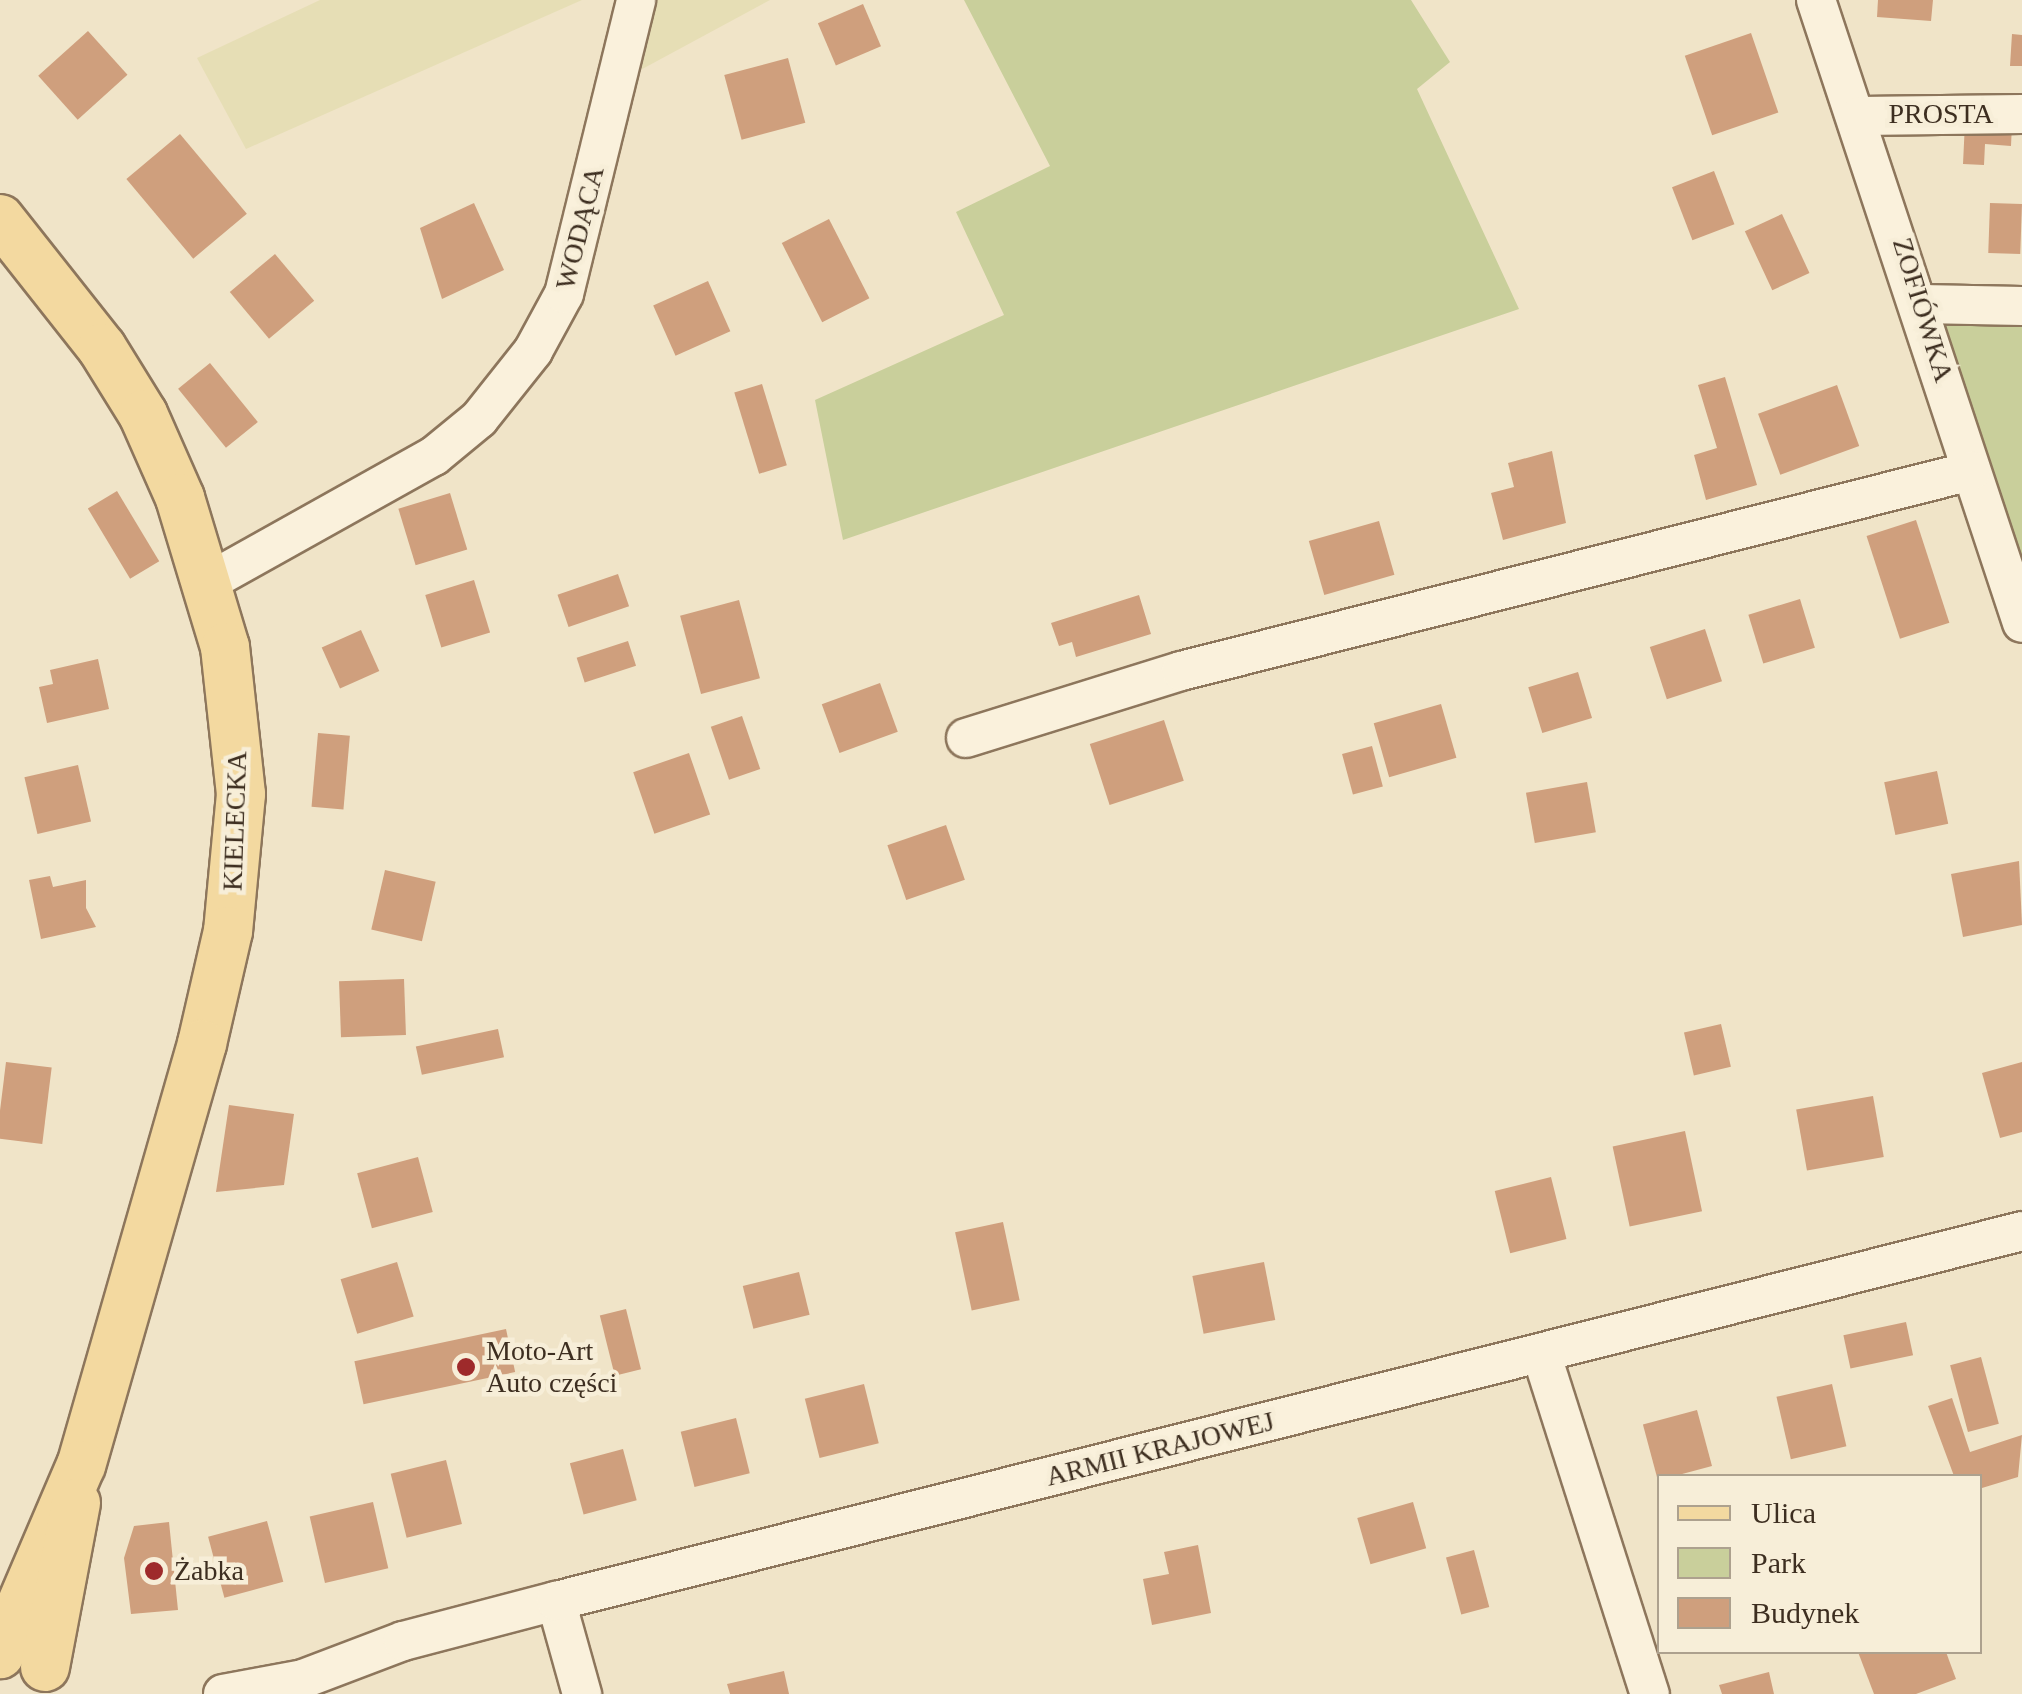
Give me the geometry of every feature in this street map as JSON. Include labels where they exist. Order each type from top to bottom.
[{"type":"main road","name":"KIELECKA","points":[[0,219],[144,414],[210,581],[239,755],[236,882],[212,1010],[81,1465],[30,1668]]},
{"type":"street","name":"WODĄCA","points":[[210,581],[434,456],[479,419],[533,351],[564,294],[636,0]]},
{"type":"street","name":"ZOFIÓWKA","points":[[1816,0],[1860,116],[2022,623]]},
{"type":"street","name":"PROSTA","points":[[1860,116],[2022,114]]},
{"type":"street","points":[[1922,304],[2022,306]]},
{"type":"street","points":[[966,738],[1182,670],[1971,470]]},
{"type":"street","name":"ARMII KRAJOWEJ","points":[[223,1694],[292,1686],[402,1642],[556,1601],[2022,1231]]},
{"type":"street","points":[[1541,1353],[1650,1694]]},
{"type":"street","points":[[556,1601],[582,1694]]},
{"type":"shaded area","points":[[320,0],[582,0],[246,149],[197,58]]},
{"type":"shaded area","points":[[653,0],[770,0],[633,74]]},
{"type":"green space","points":[[964,0],[1411,0],[1450,62],[1417,89],[1519,309],[843,540],[815,400],[1004,315],[956,212],[1050,166]]},
{"type":"green space","points":[[2022,306],[2022,569],[1938,319]]},
{"type":"building","points":[[1878,0],[1933,0],[1931,21],[1877,17]]},
{"type":"building","points":[[863,4],[881,46],[836,65],[818,23]]},
{"type":"building","points":[[88,31],[127,75],[78,120],[38,76]]},
{"type":"building","points":[[1751,33],[1778,112],[1712,135],[1685,56]]},
{"type":"building","points":[[2012,34],[2022,35],[2022,66],[2010,66]]},
{"type":"building","points":[[788,58],[805,123],[742,140],[724,75]]},
{"type":"building","points":[[1965,122],[2012,124],[2011,146],[1985,144],[1984,165],[1963,164]]},
{"type":"building","points":[[180,134],[247,214],[193,259],[126,179]]},
{"type":"building","points":[[1714,171],[1734,224],[1692,240],[1672,187]]},
{"type":"building","points":[[474,203],[504,270],[442,299],[420,228]]},
{"type":"building","points":[[1990,203],[2022,204],[2020,254],[1988,253]]},
{"type":"building","points":[[1782,214],[1809,273],[1772,290],[1745,231]]},
{"type":"building","points":[[829,219],[869,298],[822,322],[782,243]]},
{"type":"building","points":[[275,254],[314,301],[269,339],[230,292]]},
{"type":"building","points":[[708,281],[730,331],[676,356],[653,305]]},
{"type":"building","points":[[210,363],[258,422],[226,448],[178,389]]},
{"type":"building","points":[[1725,377],[1757,485],[1706,500],[1694,455],[1717,448],[1698,385]]},
{"type":"building","points":[[762,384],[787,465],[759,474],[734,392]]},
{"type":"building","points":[[1837,385],[1859,446],[1780,475],[1758,414]]},
{"type":"building","points":[[1552,451],[1566,523],[1503,540],[1491,493],[1514,487],[1508,463]]},
{"type":"building","points":[[117,491],[159,561],[130,579],[88,509]]},
{"type":"building","points":[[450,493],[467,549],[416,565],[398,509]]},
{"type":"building","points":[[1916,520],[1949,623],[1900,639],[1867,536]]},
{"type":"building","points":[[1379,521],[1394,575],[1324,595],[1309,541]]},
{"type":"building","points":[[618,574],[629,606],[569,627],[557,595]]},
{"type":"building","points":[[474,580],[490,633],[441,648],[425,595]]},
{"type":"building","points":[[1139,595],[1151,634],[1076,657],[1072,642],[1059,646],[1051,623]]},
{"type":"building","points":[[1800,599],[1815,648],[1763,664],[1748,615]]},
{"type":"building","points":[[739,600],[760,678],[701,694],[680,616]]},
{"type":"building","points":[[1705,629],[1722,681],[1667,699],[1650,647]]},
{"type":"building","points":[[361,630],[379,671],[340,689],[322,647]]},
{"type":"building","points":[[628,641],[636,666],[585,682],[577,658]]},
{"type":"building","points":[[98,659],[109,709],[47,723],[39,687],[53,684],[50,670]]},
{"type":"building","points":[[1578,672],[1592,718],[1542,733],[1528,687]]},
{"type":"building","points":[[880,683],[898,732],[840,753],[822,704]]},
{"type":"building","points":[[1441,704],[1456,758],[1389,777],[1374,723]]},
{"type":"building","points":[[742,716],[760,769],[729,780],[711,727]]},
{"type":"building","points":[[1164,720],[1184,781],[1110,805],[1090,744]]},
{"type":"building","points":[[318,733],[350,736],[343,810],[312,807]]},
{"type":"building","points":[[1372,746],[1383,787],[1353,795],[1342,754]]},
{"type":"building","points":[[689,753],[710,814],[654,834],[633,772]]},
{"type":"building","points":[[78,765],[91,822],[37,834],[24,777]]},
{"type":"building","points":[[1937,771],[1948,824],[1895,835],[1884,782]]},
{"type":"building","points":[[1587,782],[1596,832],[1535,843],[1526,793]]},
{"type":"building","points":[[946,825],[965,880],[906,900],[887,845]]},
{"type":"building","points":[[2019,861],[2022,925],[1963,937],[1951,874]]},
{"type":"building","points":[[385,870],[436,882],[422,941],[371,929]]},
{"type":"building","points":[[50,876],[53,887],[86,880],[86,908],[96,927],[41,939],[29,880]]},
{"type":"building","points":[[404,979],[406,1035],[341,1037],[339,981]]},
{"type":"building","points":[[1721,1024],[1731,1067],[1694,1075],[1684,1033]]},
{"type":"building","points":[[498,1029],[504,1057],[422,1075],[416,1046]]},
{"type":"building","points":[[6,1062],[52,1068],[42,1144],[0,1139]]},
{"type":"building","points":[[2022,1062],[2022,1132],[2000,1138],[1982,1073]]},
{"type":"building","points":[[1873,1096],[1884,1157],[1807,1171],[1796,1110]]},
{"type":"building","points":[[229,1105],[294,1114],[284,1185],[216,1192]]},
{"type":"building","points":[[1685,1131],[1702,1211],[1630,1227],[1613,1146]]},
{"type":"building","points":[[418,1157],[433,1212],[372,1228],[357,1173]]},
{"type":"building","points":[[1551,1177],[1566,1239],[1510,1253],[1495,1191]]},
{"type":"building","points":[[1003,1222],[1020,1300],[972,1310],[955,1232]]},
{"type":"building","points":[[397,1262],[414,1317],[357,1334],[341,1279]]},
{"type":"building","points":[[1264,1262],[1275,1320],[1204,1334],[1192,1276]]},
{"type":"building","points":[[799,1272],[810,1315],[753,1329],[743,1286]]},
{"type":"building","points":[[626,1309],[641,1369],[615,1376],[600,1316]]},
{"type":"building","points":[[1906,1322],[1913,1355],[1850,1369],[1843,1335]]},
{"type":"building","points":[[506,1329],[515,1372],[364,1404],[354,1361]]},
{"type":"building","points":[[1981,1357],[1999,1424],[1968,1432],[1950,1365]]},
{"type":"building","points":[[864,1384],[879,1443],[820,1458],[805,1399]]},
{"type":"building","points":[[1832,1384],[1846,1446],[1791,1459],[1776,1397]]},
{"type":"building","points":[[1952,1398],[1970,1452],[2022,1435],[2018,1477],[1982,1488],[1982,1474],[1953,1474],[1928,1406]]},
{"type":"building","points":[[1697,1410],[1712,1466],[1682,1474],[1657,1474],[1657,1477],[1643,1424]]},
{"type":"building","points":[[736,1418],[750,1473],[694,1487],[681,1432]]},
{"type":"building","points":[[623,1449],[637,1500],[584,1514],[570,1463]]},
{"type":"building","points":[[446,1460],[462,1524],[407,1538],[391,1474]]},
{"type":"building","points":[[373,1502],[388,1568],[325,1583],[310,1517]]},
{"type":"building","points":[[1413,1502],[1426,1548],[1370,1564],[1357,1518]]},
{"type":"building","points":[[267,1521],[283,1582],[224,1598],[208,1537]]},
{"type":"building","points":[[169,1522],[178,1610],[131,1614],[124,1558],[134,1526]]},
{"type":"building","points":[[1198,1545],[1211,1613],[1152,1625],[1143,1579],[1169,1574],[1164,1552]]},
{"type":"building","points":[[1474,1550],[1489,1607],[1461,1614],[1446,1558]]},
{"type":"building","points":[[1859,1654],[1947,1654],[1956,1679],[1916,1694],[1874,1694]]},
{"type":"building","points":[[784,1671],[789,1694],[730,1694],[727,1684]]},
{"type":"building","points":[[1769,1672],[1774,1694],[1722,1694],[1719,1685]]},
{"type":"place","name":"Moto-Art Auto części","points":[[466,1367]]},
{"type":"place","name":"Żabka","points":[[154,1571]]}]
